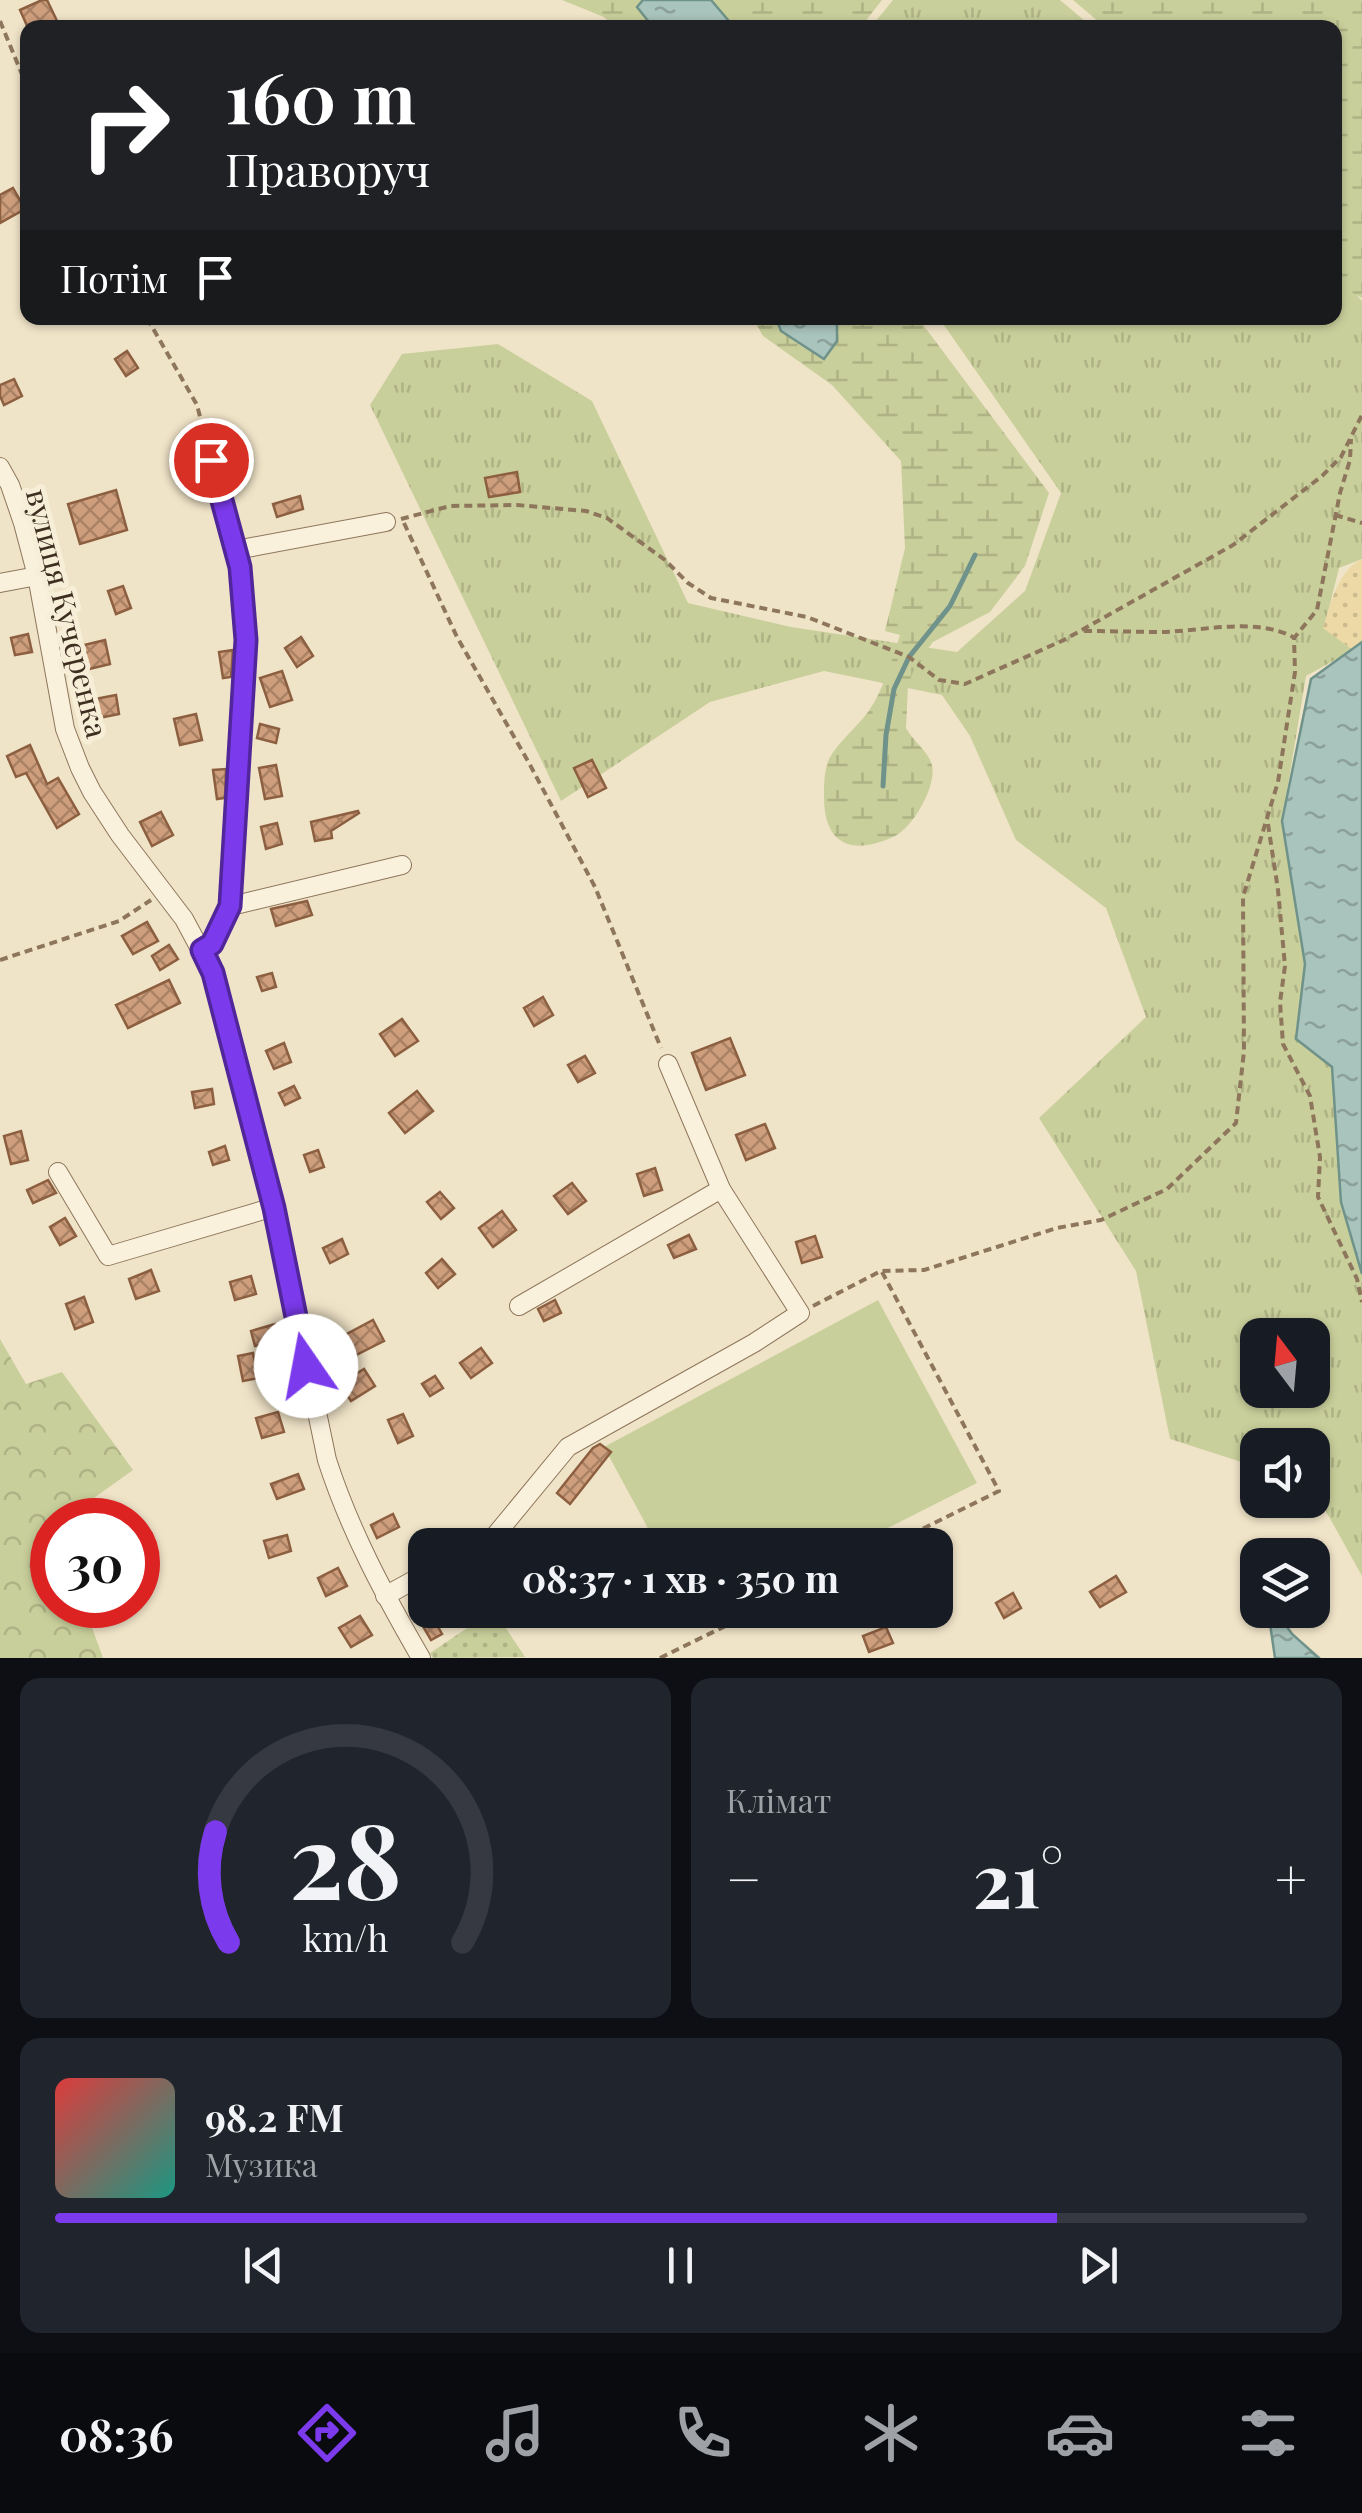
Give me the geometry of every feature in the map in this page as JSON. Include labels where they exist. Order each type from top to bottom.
[{"type":"street","points":[[202,950],[212,944],[230,906],[246,640],[240,567],[211,460]]},
{"type":"street","name":"вулиця Кучеренка","points":[[0,467],[18,506],[37,576],[65,728],[80,768],[112,824],[184,920],[213,973],[274,1208],[312,1398],[340,1500],[385,1596],[421,1658]]},
{"type":"street","points":[[236,550],[394,520]]},
{"type":"street","points":[[0,583],[37,576]]},
{"type":"street","points":[[230,906],[402,864]]},
{"type":"street","points":[[501,1528],[568,1447],[754,1344],[800,1313],[722,1189],[668,1064]]},
{"type":"street","points":[[58,1172],[108,1256],[274,1208]]},
{"type":"street","points":[[519,1306],[722,1189]]},
{"type":"street","points":[[385,1596],[408,1583]]},
{"type":"path","points":[[0,20],[20,69]]},
{"type":"path","points":[[152,325],[197,406],[211,460]]},
{"type":"path","points":[[668,1064],[595,887],[394,520],[450,506],[517,505],[586,511],[607,518],[712,598],[807,617],[909,657],[939,680],[965,684],[1079,631],[1232,545],[1322,476],[1341,456],[1362,415]]},
{"type":"path","points":[[800,1313],[881,1271],[924,1270],[1056,1228],[1101,1220],[1167,1189],[1236,1124],[1244,1051],[1243,896],[1278,782],[1296,672],[1294,638],[1318,610],[1335,515],[1350,460],[1350,439]]},
{"type":"path","points":[[1335,515],[1362,523]]},
{"type":"path","points":[[1079,631],[1164,632],[1236,627],[1279,630],[1294,638]]},
{"type":"path","points":[[1267,819],[1284,966],[1280,1002],[1284,1044],[1310,1096],[1320,1158],[1318,1197],[1357,1280],[1362,1302]]},
{"type":"path","points":[[0,960],[119,920],[164,892]]},
{"type":"path","points":[[881,1271],[999,1491],[924,1528]]},
{"type":"path","points":[[660,1658],[721,1628]]},
{"type":"green space","points":[[562,0],[882,0],[866,20],[604,17]]},
{"type":"green space","points":[[893,0],[1060,0],[1084,20],[877,20]]},
{"type":"green space","points":[[1073,0],[1362,0],[1362,298],[1342,284],[1342,20],[1097,20]]},
{"type":"green space","points":[[1342,280],[1362,301],[1362,559],[1339,568],[1324,628],[1353,650],[1306,676],[1282,821],[1305,964],[1296,1039],[1332,1066],[1342,1202],[1362,1274],[1362,1576],[1330,1518],[1330,1428],[1240,1428],[1240,1462],[1170,1439],[1136,1271],[1039,1118],[1146,1017],[1106,908],[1016,840],[970,736],[942,695],[824,671],[710,702],[561,801],[370,405],[402,354],[498,344],[592,401],[688,603],[791,627],[957,652],[1025,591],[1061,493],[944,325],[1342,325]]},
{"type":"green space","points":[[757,325],[923,325],[1049,493],[1025,566],[990,612],[933,642],[915,666],[908,686],[906,728],[930,760],[933,774],[922,805],[909,824],[880,842],[854,845],[835,836],[825,814],[825,778],[833,753],[878,695],[900,635],[885,631],[905,548],[901,461],[832,385],[763,336]]},
{"type":"green space","points":[[878,1300],[977,1483],[888,1528],[648,1528],[604,1447]]},
{"type":"green space","points":[[0,1339],[26,1384],[62,1372],[133,1470],[94,1498],[30,1498],[30,1628],[92,1628],[103,1658],[0,1658]]},
{"type":"green space","points":[[467,1628],[506,1628],[525,1657],[433,1658],[430,1653]]},
{"type":"sand","points":[[1362,559],[1362,642],[1353,650],[1323,628],[1341,580]]},
{"type":"water","points":[[643,0],[711,0],[728,20],[647,20],[637,7]]},
{"type":"water","points":[[779,325],[837,325],[837,341],[824,359],[781,331]]},
{"type":"water","points":[[1362,642],[1362,1274],[1341,1202],[1332,1067],[1296,1039],[1305,964],[1282,821],[1311,679]]},
{"type":"water","points":[[1271,1628],[1288,1628],[1319,1658],[1275,1658]]},
{"type":"building","points":[[47,0],[57,20],[24,20],[20,10]]},
{"type":"building","points":[[13,188],[20,200],[20,212],[0,223],[0,195]]},
{"type":"building","points":[[127,351],[138,368],[126,376],[115,359]]},
{"type":"building","points":[[14,379],[22,396],[4,405],[0,385]]},
{"type":"building","points":[[517,472],[520,492],[489,497],[485,478]]},
{"type":"building","points":[[116,490],[127,530],[80,544],[68,504]]},
{"type":"building","points":[[300,496],[303,509],[277,517],[273,504]]},
{"type":"building","points":[[123,586],[131,608],[116,614],[108,591]]},
{"type":"building","points":[[28,634],[32,652],[15,655],[11,638]]},
{"type":"building","points":[[301,637],[313,656],[297,667],[285,648]]},
{"type":"building","points":[[105,640],[110,664],[81,671],[76,647]]},
{"type":"building","points":[[233,650],[231,677],[223,678],[219,652]]},
{"type":"building","points":[[282,671],[292,700],[270,707],[260,678]]},
{"type":"building","points":[[116,695],[119,714],[94,719],[90,700]]},
{"type":"building","points":[[196,714],[202,740],[180,745],[174,719]]},
{"type":"building","points":[[260,724],[279,729],[276,743],[257,738]]},
{"type":"building","points":[[30,745],[47,784],[58,778],[79,814],[57,828],[26,773],[16,777],[7,756]]},
{"type":"building","points":[[592,760],[606,788],[588,797],[574,768]]},
{"type":"building","points":[[276,765],[282,796],[265,799],[259,768]]},
{"type":"building","points":[[226,769],[225,798],[217,799],[213,770]]},
{"type":"building","points":[[358,811],[331,831],[332,838],[315,841],[311,822]]},
{"type":"building","points":[[161,812],[173,835],[152,846],[140,822]]},
{"type":"building","points":[[277,823],[282,844],[266,849],[261,827]]},
{"type":"building","points":[[307,901],[312,915],[276,926],[271,909]]},
{"type":"building","points":[[147,922],[158,941],[133,954],[122,936]]},
{"type":"building","points":[[169,945],[178,959],[160,970],[152,956]]},
{"type":"building","points":[[272,973],[276,987],[262,991],[257,977]]},
{"type":"building","points":[[169,980],[180,1003],[128,1028],[116,1005]]},
{"type":"building","points":[[543,997],[553,1015],[534,1026],[524,1008]]},
{"type":"building","points":[[402,1019],[418,1041],[395,1056],[380,1034]]},
{"type":"building","points":[[730,1038],[745,1075],[706,1090],[692,1053]]},
{"type":"building","points":[[284,1043],[291,1062],[274,1069],[266,1051]]},
{"type":"building","points":[[585,1056],[595,1073],[578,1082],[568,1065]]},
{"type":"building","points":[[294,1086],[300,1098],[285,1105],[279,1093]]},
{"type":"building","points":[[212,1089],[214,1104],[195,1108],[192,1092]]},
{"type":"building","points":[[417,1091],[433,1111],[405,1133],[389,1113]]},
{"type":"building","points":[[765,1124],[775,1148],[746,1160],[736,1135]]},
{"type":"building","points":[[21,1131],[28,1160],[11,1164],[4,1136]]},
{"type":"building","points":[[225,1146],[229,1160],[213,1165],[209,1152]]},
{"type":"building","points":[[318,1150],[324,1167],[310,1172],[304,1155]]},
{"type":"building","points":[[655,1168],[662,1190],[644,1196],[637,1174]]},
{"type":"building","points":[[48,1180],[56,1193],[33,1203],[27,1190]]},
{"type":"building","points":[[572,1183],[586,1201],[568,1214],[554,1196]]},
{"type":"building","points":[[440,1192],[454,1208],[441,1219],[427,1202]]},
{"type":"building","points":[[502,1211],[516,1230],[493,1247],[479,1228]]},
{"type":"building","points":[[65,1218],[76,1236],[60,1245],[50,1227]]},
{"type":"building","points":[[689,1235],[696,1249],[674,1258],[668,1245]]},
{"type":"building","points":[[815,1236],[822,1257],[802,1263],[796,1242]]},
{"type":"building","points":[[342,1239],[348,1254],[330,1263],[323,1248]]},
{"type":"building","points":[[442,1259],[455,1274],[438,1288],[426,1273]]},
{"type":"building","points":[[151,1270],[159,1291],[136,1299],[129,1279]]},
{"type":"building","points":[[251,1276],[256,1294],[235,1300],[230,1282]]},
{"type":"building","points":[[84,1297],[93,1322],[75,1329],[66,1304]]},
{"type":"building","points":[[555,1300],[561,1313],[544,1321],[538,1309]]},
{"type":"building","points":[[373,1320],[384,1341],[354,1356],[343,1336]]},
{"type":"building","points":[[275,1324],[279,1340],[255,1346],[251,1331]]},
{"type":"building","points":[[481,1348],[492,1363],[471,1378],[460,1363]]},
{"type":"building","points":[[253,1353],[258,1378],[243,1381],[238,1356]]},
{"type":"building","points":[[364,1369],[375,1386],[351,1401],[340,1384]]},
{"type":"building","points":[[435,1376],[443,1388],[430,1396],[422,1384]]},
{"type":"building","points":[[278,1412],[284,1432],[262,1438],[256,1418]]},
{"type":"building","points":[[403,1414],[413,1436],[398,1443],[388,1420]]},
{"type":"building","points":[[600,1444],[611,1452],[570,1504],[557,1493]]},
{"type":"building","points":[[298,1474],[304,1489],[277,1499],[271,1484]]},
{"type":"building","points":[[393,1514],[399,1527],[377,1538],[371,1525]]},
{"type":"building","points":[[287,1535],[291,1551],[269,1558],[264,1541]]},
{"type":"building","points":[[338,1568],[347,1586],[326,1596],[318,1578]]},
{"type":"building","points":[[1116,1576],[1126,1592],[1100,1607],[1090,1592]]},
{"type":"building","points":[[1013,1593],[1021,1608],[1004,1618],[996,1603]]},
{"type":"building","points":[[360,1616],[372,1635],[351,1647],[339,1628]]},
{"type":"building","points":[[424,1628],[439,1628],[442,1634],[431,1640]]},
{"type":"building","points":[[886,1628],[893,1643],[869,1652],[863,1636]]},
{"type":"waterway","points":[[883,786],[894,689],[909,657],[950,606],[975,555]]},
{"type":"route","points":[[211,460],[240,567],[246,640],[230,906],[212,944],[202,950],[213,973],[274,1208],[306,1366]]}]
